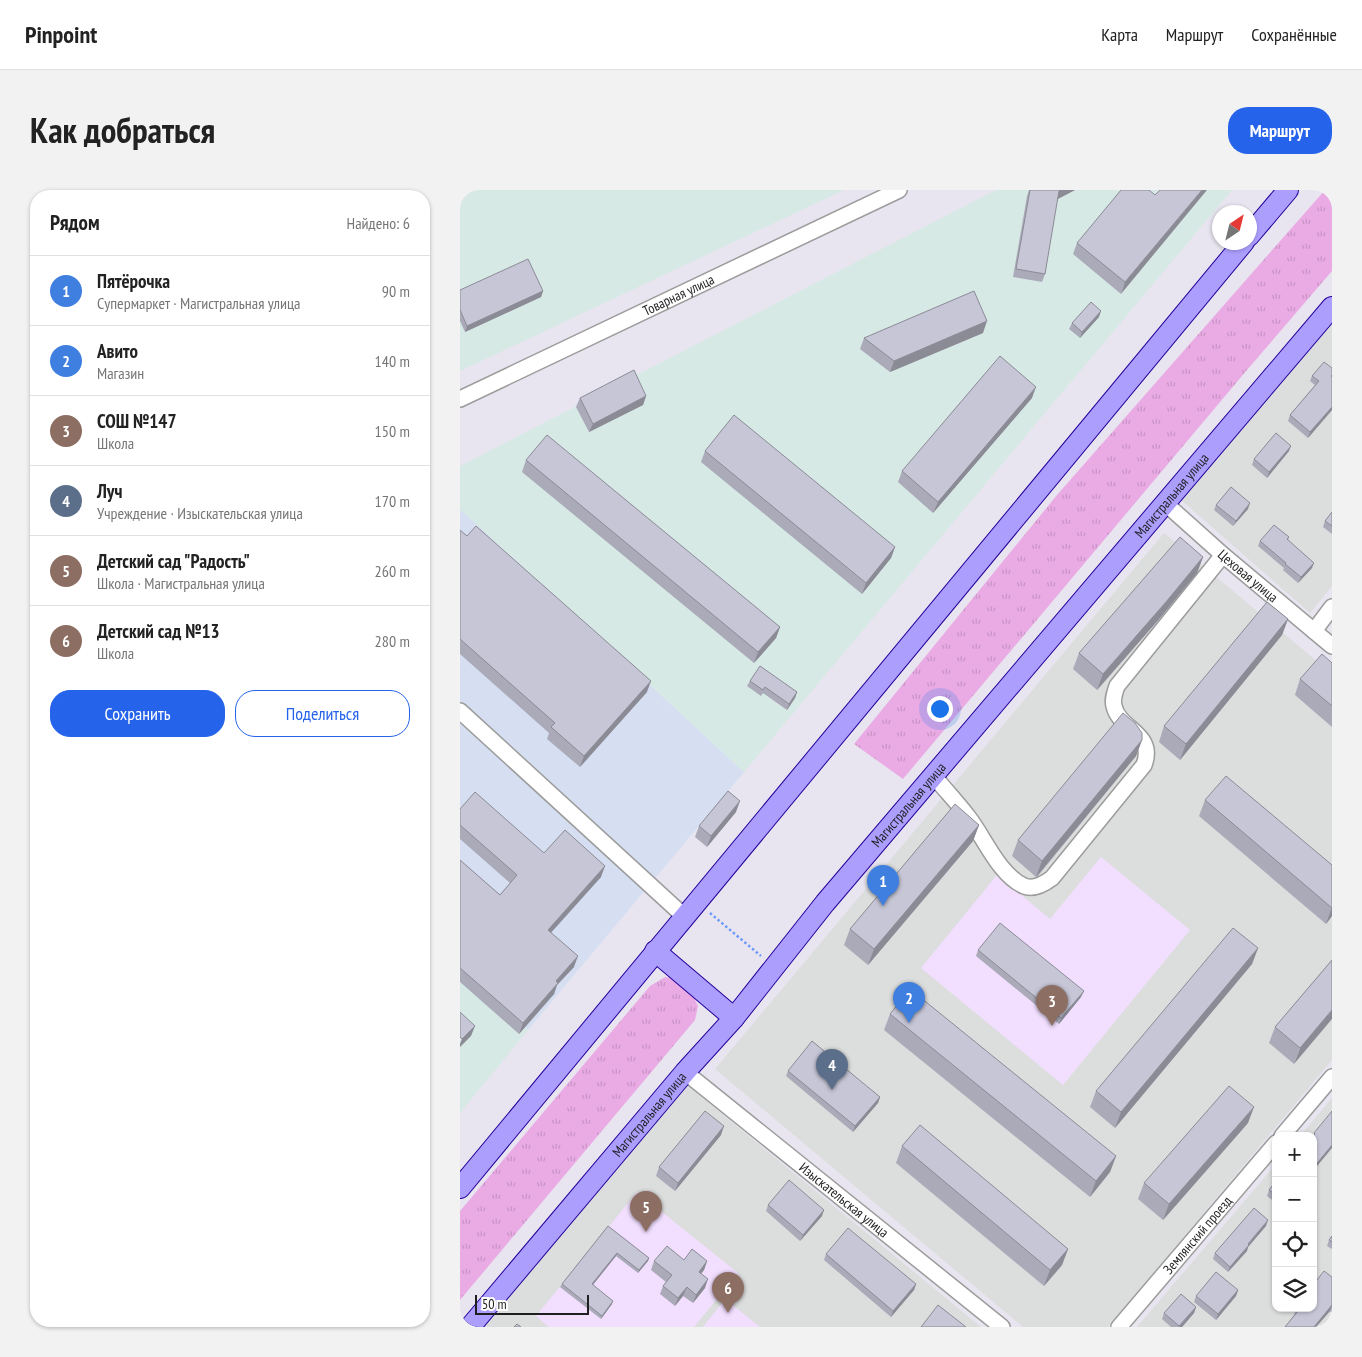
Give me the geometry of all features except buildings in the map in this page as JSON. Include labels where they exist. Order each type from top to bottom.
[{"type":"main road","points":[[1257,228],[1288,190]]},
{"type":"main road","points":[[460,1188],[1237,250]]},
{"type":"main road","name":"Магистральная улица","points":[[470,1327],[685,1072],[734,1018],[825,904],[1332,307]]},
{"type":"main road","points":[[656,951],[734,1018]]},
{"type":"street","name":"Товарная улица","points":[[460,399],[899,190]]},
{"type":"street","name":"Цеховая улица","points":[[1166,504],[1223,555],[1332,646]]},
{"type":"street","points":[[934,776],[970,819],[999,863],[1010,876],[1024,886],[1032,887],[1040,886],[1052,878],[1144,765],[1148,756],[1145,745],[1117,714],[1113,705],[1117,686],[1223,555]]},
{"type":"street","points":[[1314,631],[1332,607]]},
{"type":"street","points":[[460,712],[691,909]]},
{"type":"street","name":"Изыскательская улица","points":[[685,1072],[1002,1327]]},
{"type":"street","points":[[1285,1132],[1332,1077]]},
{"type":"street","name":"Землянский проезд","points":[[1119,1327],[1272,1148]]},
{"type":"path","points":[[691,909],[774,967]]},
{"type":"shaded area","points":[[460,190],[844,190],[460,371]]},
{"type":"shaded area","points":[[996,190],[1232,190],[1219,205],[1212,205],[1212,214],[744,772],[460,509],[460,466]]},
{"type":"shaded area","points":[[1332,319],[1332,586],[1310,613],[1179,498]]},
{"type":"shaded area","points":[[460,509],[744,772],[528,1030],[460,967]]},
{"type":"shaded area","points":[[1164,533],[1332,674],[1332,1060],[1108,1327],[1023,1327],[715,1069]]},
{"type":"shaded area","points":[[1101,857],[1190,930],[1063,1085],[921,968],[997,875],[1050,919]]},
{"type":"shaded area","points":[[460,967],[528,1030],[460,1113]]},
{"type":"shaded area","points":[[683,1082],[981,1327],[476,1327]]},
{"type":"shaded area","points":[[1332,1098],[1332,1327],[1137,1327],[1272,1169],[1272,1312],[1317,1312],[1317,1132],[1303,1132]]},
{"type":"shaded area","points":[[637,1192],[738,1273],[694,1327],[549,1327],[536,1316]]},
{"type":"shaded area","points":[[725,1299],[760,1327],[703,1327]]},
{"type":"green space","points":[[1325,190],[1332,190],[1332,271],[903,779],[854,744],[1057,495]]},
{"type":"green space","points":[[665,977],[677,979],[691,991],[698,1006],[695,1020],[460,1300],[460,1211],[650,986]]},
{"type":"place","name":"Пятёрочка","points":[[883,906]]},
{"type":"place","name":"Авито","points":[[909,1023]]},
{"type":"place","name":"СОШ №147","points":[[1052,1026]]},
{"type":"place","name":"Луч","points":[[832,1090]]},
{"type":"place","name":"Детский сад \"Радость\"","points":[[646,1232]]},
{"type":"place","name":"Детский сад №13","points":[[728,1313]]}]
